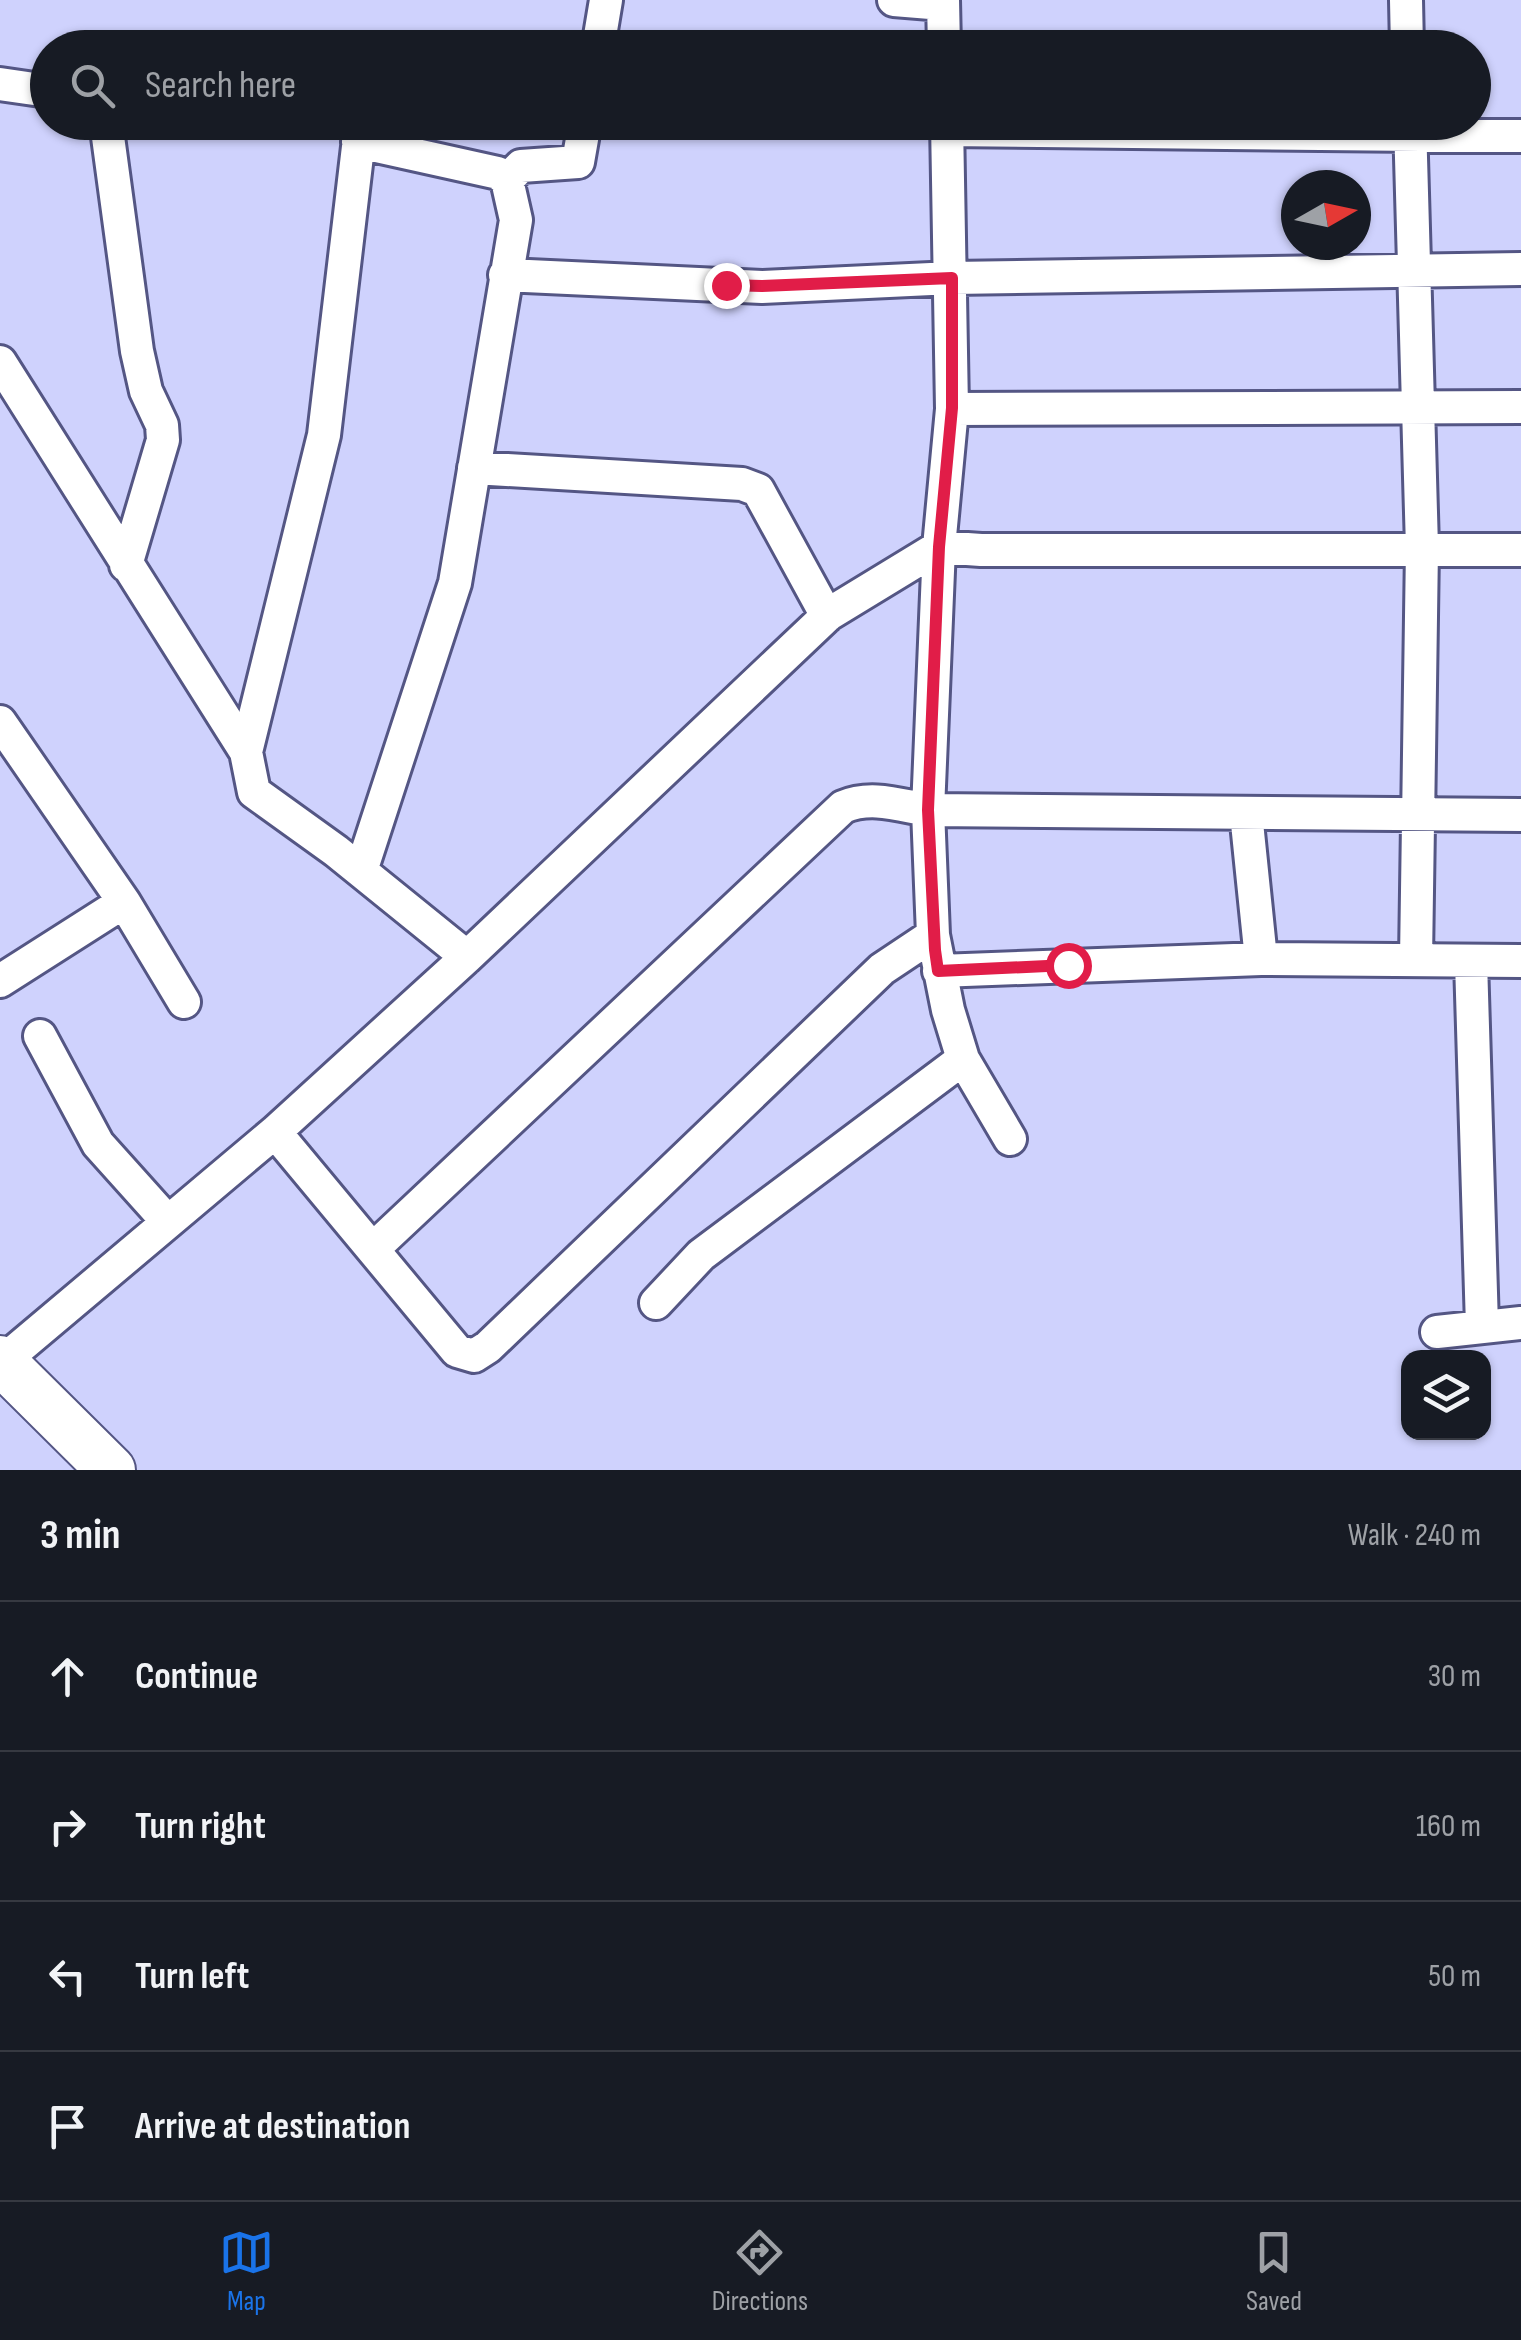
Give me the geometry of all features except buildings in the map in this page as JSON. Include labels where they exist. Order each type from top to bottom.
[{"type":"main road","points":[[1,1361],[111,1470]]},
{"type":"street","points":[[601,30],[606,0]]},
{"type":"street","points":[[894,0],[943,2],[944,30]]},
{"type":"street","points":[[1406,0],[1407,30]]},
{"type":"street","points":[[0,84],[30,88]]},
{"type":"street","points":[[1491,134],[1521,136]]},
{"type":"street","points":[[108,140],[136,351],[146,390],[162,425],[163,440],[126,565]]},
{"type":"street","points":[[246,752],[324,435],[357,140]]},
{"type":"street","points":[[362,871],[456,583],[516,220],[508,180],[385,140]]},
{"type":"street","points":[[508,180],[521,166],[578,162],[582,140]]},
{"type":"street","points":[[947,140],[952,408],[939,547],[928,810],[934,935],[938,971],[963,1059],[1010,1139]]},
{"type":"street","points":[[1410,140],[1422,548],[1416,960]]},
{"type":"street","points":[[505,275],[762,286],[952,278],[1521,268]]},
{"type":"street","points":[[0,362],[246,752],[254,792],[362,871],[466,956]]},
{"type":"street","points":[[952,408],[1521,408]]},
{"type":"street","points":[[474,468],[742,484],[758,490],[827,616]]},
{"type":"street","points":[[1,1361],[275,1132],[827,616],[939,547],[1521,550]]},
{"type":"street","points":[[5,741],[124,902],[184,1002]]},
{"type":"street","points":[[373,1249],[843,807],[871,799],[928,810],[1521,814]]},
{"type":"street","points":[[1246,813],[1261,959]]},
{"type":"street","points":[[0,981],[124,902]]},
{"type":"street","points":[[275,1132],[457,1351],[474,1356],[488,1347],[882,969],[934,935]]},
{"type":"street","points":[[938,971],[1261,959],[1521,961]]},
{"type":"street","points":[[1471,960],[1482,1326]]},
{"type":"street","points":[[40,1036],[98,1144],[168,1222]]},
{"type":"street","points":[[656,1304],[701,1255],[963,1059]]},
{"type":"street","points":[[1437,1332],[1521,1323]]},
{"type":"route","points":[[726,285],[952,278],[952,408],[939,547],[928,810],[938,971],[1068,965]]}]
